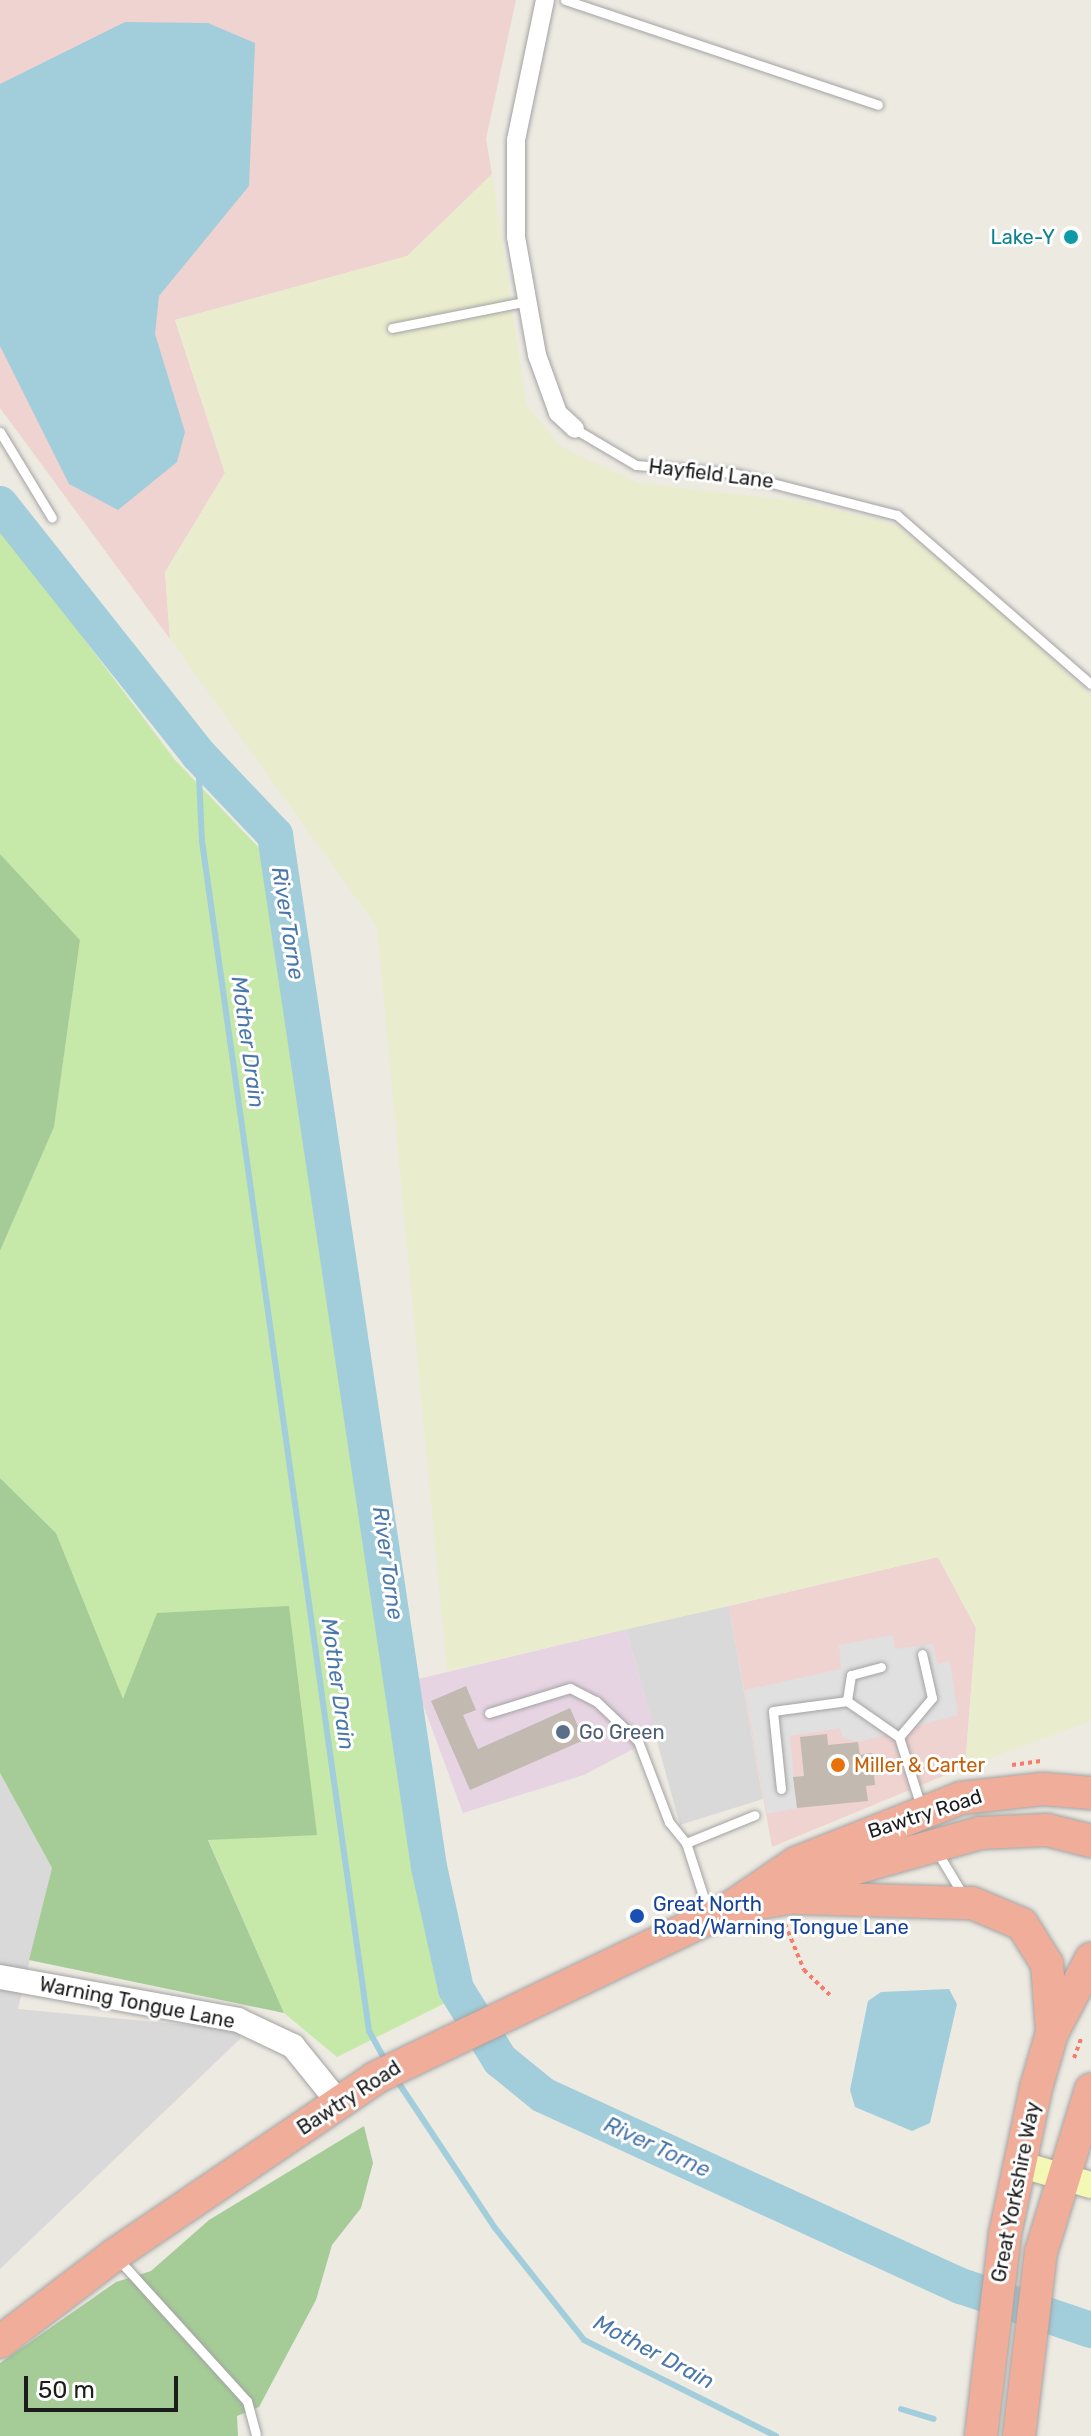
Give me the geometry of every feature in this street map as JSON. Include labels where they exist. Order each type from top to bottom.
[{"type":"highway","name":"Bawtry Road","points":[[0,2342],[114,2255],[375,2078],[447,2040],[720,1913],[796,1863],[922,1810],[1003,1791],[1091,1793]]},
{"type":"highway","name":"Bawtry Road","points":[[720,1913],[783,1899],[933,1842],[1047,1830],[1091,1841]]},
{"type":"highway","points":[[783,1899],[972,1903],[1022,1924],[1036,1940],[1047,1964],[1052,2033]]},
{"type":"highway","name":"Great Yorkshire Way","points":[[981,2436],[985,2356],[1019,2164],[1052,2033],[1091,1959]]},
{"type":"highway","name":"Great Yorkshire Way","points":[[1019,2436],[1024,2355],[1041,2252],[1076,2181],[1091,2089]]},
{"type":"main road","points":[[1019,2164],[1076,2181]]},
{"type":"street","name":"Hayfield Lane","points":[[545,0],[516,140],[516,237],[528,301],[558,413],[575,429]]},
{"type":"street","name":"Warning Tongue Lane","points":[[0,1977],[238,2020],[293,2046],[339,2103]]},
{"type":"lane","points":[[565,0],[878,105]]},
{"type":"lane","points":[[392,328],[528,301]]},
{"type":"lane","name":"Hayfield Lane","points":[[575,429],[636,465],[733,473],[897,515],[1091,684]]},
{"type":"lane","points":[[0,432],[52,518]]},
{"type":"lane","points":[[899,1737],[932,1698],[922,1654]]},
{"type":"lane","points":[[847,1701],[851,1675],[881,1667]]},
{"type":"lane","points":[[489,1713],[570,1688],[596,1701],[638,1741],[669,1822],[686,1843],[720,1913]]},
{"type":"lane","points":[[781,1789],[773,1711],[847,1701],[899,1737],[950,1884],[972,1903]]},
{"type":"lane","points":[[686,1843],[755,1815]]},
{"type":"lane","points":[[114,2255],[247,2401],[256,2434]]},
{"type":"path","points":[[783,1899],[804,1970],[830,1995]]},
{"type":"shaded area","points":[[0,0],[516,0],[486,139],[492,174],[408,256],[175,320],[225,473],[165,572],[170,639],[0,408]]},
{"type":"shaded area","points":[[938,1557],[976,1628],[965,1767],[772,1847],[729,1606]]},
{"type":"shaded area","points":[[729,1606],[763,1799],[680,1825],[626,1629]]},
{"type":"shaded area","points":[[626,1629],[656,1737],[584,1775],[463,1813],[414,1680]]},
{"type":"shaded area","points":[[893,1635],[895,1649],[933,1644],[937,1664],[950,1661],[958,1715],[858,1742],[842,1737],[840,1728],[790,1736],[797,1808],[767,1814],[745,1690],[841,1669],[839,1645]]},
{"type":"shaded area","points":[[0,1773],[52,1868],[18,2009],[240,2030],[240,2039],[0,2269]]},
{"type":"green space","points":[[492,174],[526,404],[561,447],[638,483],[802,502],[893,524],[965,577],[1091,695],[1091,1721],[965,1767],[976,1628],[938,1557],[447,1671],[377,927],[170,639],[165,572],[225,473],[175,320],[407,256]]},
{"type":"green space","points":[[0,527],[175,760],[263,852],[422,1911],[449,2001],[337,2057],[284,2013],[208,1839],[123,1700],[56,1533],[0,1478],[0,1251],[54,1126],[80,940],[0,854]]},
{"type":"green space","points":[[0,854],[80,940],[54,1127],[0,1251]]},
{"type":"green space","points":[[0,1478],[56,1533],[123,1699],[157,1613],[289,1606],[317,1835],[208,1840],[284,2013],[29,1960],[52,1868],[0,1773]]},
{"type":"green space","points":[[364,2126],[373,2163],[361,2208],[332,2245],[316,2300],[259,2407],[237,2416],[238,2436],[0,2436],[0,2363],[116,2282],[151,2271],[209,2220]]},
{"type":"water","points":[[125,22],[208,23],[255,43],[249,186],[159,296],[155,334],[185,432],[177,462],[118,510],[69,484],[0,346],[0,84]]},
{"type":"water","points":[[949,1989],[957,2004],[930,2123],[912,2131],[855,2107],[850,2090],[868,2001],[881,1992]]},
{"type":"building","points":[[466,1686],[476,1710],[463,1715],[478,1749],[570,1708],[584,1740],[470,1790],[431,1701]]},
{"type":"building","name":"Miller & Carter","points":[[827,1734],[828,1745],[858,1742],[860,1755],[872,1753],[875,1785],[866,1786],[868,1801],[797,1808],[793,1777],[804,1776],[800,1737]]},
{"type":"waterway","name":"River Torne","points":[[0,504],[198,754],[275,835],[429,1867],[456,1989],[500,2060],[543,2095],[961,2286],[1091,2330]]},
{"type":"waterway","name":"Mother Drain","points":[[198,754],[202,841],[369,2031],[386,2062]]},
{"type":"waterway","name":"Mother Drain","points":[[396,2079],[495,2228],[584,2340],[776,2436]]},
{"type":"waterway","points":[[901,2409],[934,2419]]},
{"type":"place","name":"Lake-Y","points":[[1071,237]]},
{"type":"place","name":"Go Green","points":[[563,1732]]},
{"type":"place","name":"Miller & Carter","points":[[838,1765]]},
{"type":"place","name":"Great North Road/Warning Tongue Lane","points":[[637,1916]]}]
